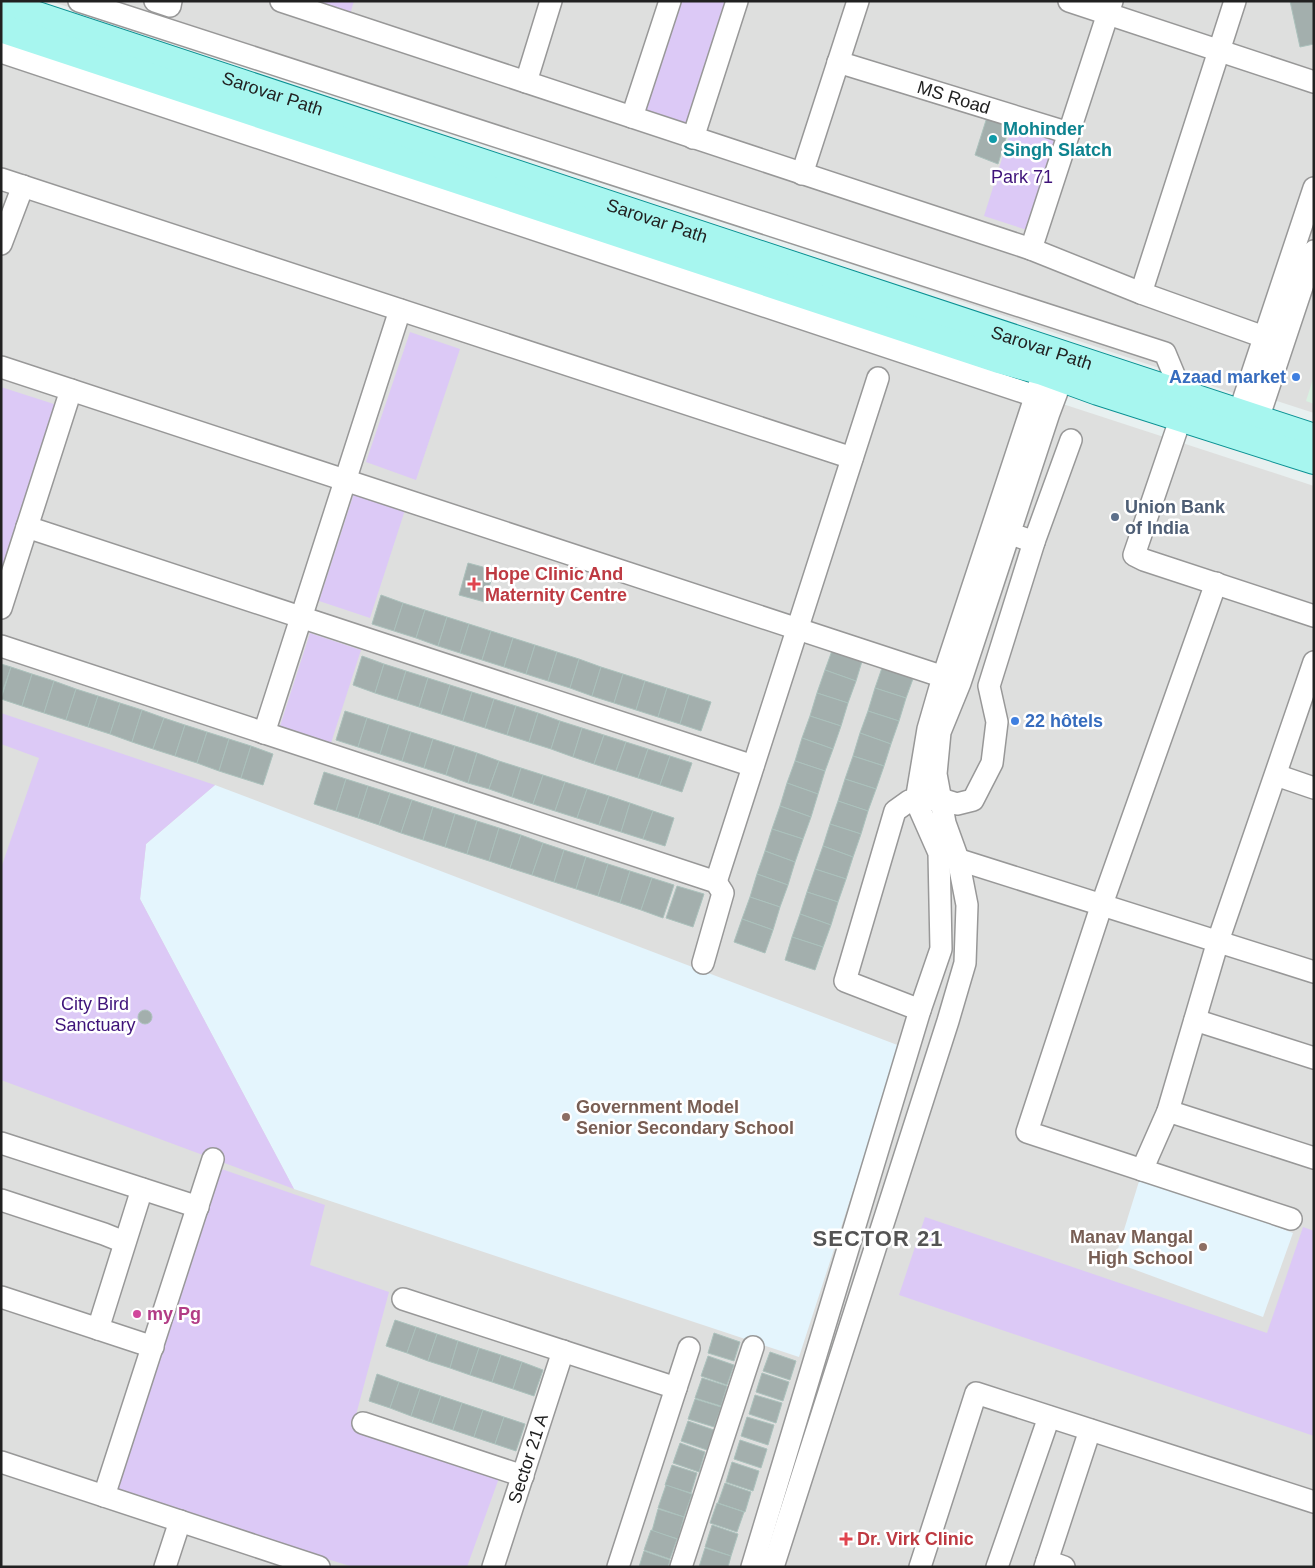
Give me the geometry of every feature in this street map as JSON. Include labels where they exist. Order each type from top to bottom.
[{"type":"main road","name":"Sarovar Path","points":[[1,4],[1182,406],[1245,426],[1314,438]]},
{"type":"main road","name":"Sarovar Path","points":[[1,28],[999,359],[1056,364],[1098,390],[1182,406]]},
{"type":"main road","name":"Sarovar Path","points":[[1245,426],[1314,460]]},
{"type":"street","points":[[79,1],[1165,352],[1182,406],[1134,555],[1144,560],[1314,616]]},
{"type":"street","points":[[155,1],[170,6],[172,1]]},
{"type":"street","points":[[526,82],[551,1]]},
{"type":"street","points":[[632,117],[670,1]]},
{"type":"street","points":[[693,138],[737,1]]},
{"type":"street","points":[[802,174],[858,1]]},
{"type":"street","points":[[1069,1],[1110,8],[1219,51],[1314,82]]},
{"type":"street","points":[[1141,293],[1235,1]]},
{"type":"street","points":[[291,3],[1031,250],[1141,293],[1264,337]]},
{"type":"street","points":[[1031,250],[1110,8]]},
{"type":"street","points":[[1,52],[1037,408],[1098,390]]},
{"type":"street","name":"MS Road","points":[[838,62],[1069,133]]},
{"type":"street","points":[[1,179],[852,458]]},
{"type":"street","points":[[1,244],[23,186]]},
{"type":"street","points":[[1245,426],[1264,337],[1309,219],[1314,188]]},
{"type":"street","points":[[1245,426],[1314,251]]},
{"type":"street","points":[[264,733],[400,310]]},
{"type":"street","points":[[999,359],[1021,379],[1037,408]]},
{"type":"street","points":[[752,1567],[920,1010],[941,949],[948,856],[945,823],[936,774],[940,732],[951,680],[1001,529],[1037,408],[1056,364]]},
{"type":"street","points":[[1,367],[951,680]]},
{"type":"street","points":[[716,882],[878,378]]},
{"type":"street","points":[[1,608],[71,390]]},
{"type":"street","points":[[920,1010],[845,981],[895,811],[909,801],[941,799],[957,804],[974,800],[992,763],[997,722],[990,686],[1034,542],[1071,440]]},
{"type":"street","points":[[27,527],[753,766]]},
{"type":"street","points":[[1001,529],[1034,542]]},
{"type":"street","points":[[1216,583],[1102,904],[1027,1132],[1291,1219]]},
{"type":"street","points":[[1,646],[716,882],[722,892],[703,964]]},
{"type":"street","points":[[1142,1170],[1168,1111],[1218,941],[1314,662]]},
{"type":"street","points":[[773,1567],[965,963],[967,905],[948,856],[916,801],[928,729],[951,680]]},
{"type":"street","points":[[1276,775],[1314,788]]},
{"type":"street","points":[[948,856],[1314,972]]},
{"type":"street","points":[[1195,1020],[1314,1058]]},
{"type":"street","points":[[1168,1111],[1314,1158]]},
{"type":"street","points":[[1,1142],[198,1207]]},
{"type":"street","points":[[104,1496],[213,1159]]},
{"type":"street","points":[[98,1329],[142,1189]]},
{"type":"street","points":[[1,1200],[124,1242]]},
{"type":"street","points":[[1,1297],[153,1347]]},
{"type":"street","points":[[403,1299],[676,1388]]},
{"type":"street","points":[[681,1567],[753,1347]]},
{"type":"street","points":[[618,1567],[689,1348]]},
{"type":"street","name":"Sector 21 A","points":[[493,1567],[563,1351]]},
{"type":"street","points":[[920,1567],[976,1393],[1314,1502]]},
{"type":"street","points":[[997,1567],[1049,1417]]},
{"type":"street","points":[[363,1423],[523,1476]]},
{"type":"street","points":[[1052,1565],[1090,1430]]},
{"type":"street","points":[[1,1462],[319,1567]]},
{"type":"street","points":[[165,1567],[180,1521]]},
{"type":"shaded area","points":[[50,1],[1314,1],[1314,413],[1265,397],[1245,397],[566,168]]},
{"type":"shaded area","points":[[1,57],[1314,486],[1314,1567],[1,1567]]},
{"type":"shaded area","points":[[1314,376],[1314,404],[1306,401]]},
{"type":"shaded area","name":"Government Model Senior Secondary School","points":[[215,785],[900,1046],[799,1357],[294,1189],[140,899],[146,844]]},
{"type":"shaded area","name":"Manav Mangal High School","points":[[1141,1175],[1293,1233],[1263,1317],[1114,1262]]},
{"type":"green space","points":[[303,1],[354,1],[346,27]]},
{"type":"green space","points":[[680,1],[732,1],[691,130],[644,115]]},
{"type":"green space","name":"Park 71","points":[[1013,124],[1060,139],[1030,231],[984,216]]},
{"type":"green space","points":[[410,332],[460,349],[416,480],[366,462]]},
{"type":"green space","points":[[1,387],[57,405],[1,577]]},
{"type":"green space","points":[[354,493],[405,510],[370,618],[319,601]]},
{"type":"green space","points":[[310,633],[361,650],[331,743],[280,726]]},
{"type":"green space","name":"City Bird Sanctuary","points":[[1,713],[215,785],[146,844],[140,899],[294,1189],[1,1080],[1,868],[39,758],[1,744]]},
{"type":"green space","points":[[213,1166],[325,1205],[310,1265],[389,1292],[353,1426],[499,1478],[467,1567],[353,1567],[115,1493]]},
{"type":"green space","points":[[925,1217],[1267,1333],[1303,1227],[1314,1231],[1314,1436],[899,1295]]},
{"type":"building","points":[[1290,1],[1314,1],[1314,44],[1300,47]]},
{"type":"building","name":"Mohinder Singh Slatch","points":[[988,114],[1011,122],[998,164],[975,155]]},
{"type":"building","points":[[468,563],[494,570],[485,602],[459,595]]},
{"type":"building","points":[[381,595],[403,603],[394,631],[372,624]]},
{"type":"building","points":[[403,603],[425,610],[416,638],[394,631]]},
{"type":"building","points":[[425,610],[447,617],[438,646],[416,638]]},
{"type":"building","points":[[447,617],[469,624],[460,653],[438,646]]},
{"type":"building","points":[[469,624],[491,631],[482,660],[460,653]]},
{"type":"building","points":[[491,631],[513,638],[504,667],[482,660]]},
{"type":"building","points":[[513,638],[535,645],[526,674],[504,667]]},
{"type":"building","points":[[535,645],[557,652],[548,681],[526,674]]},
{"type":"building","points":[[833,648],[863,658],[856,681],[825,670]]},
{"type":"building","points":[[557,652],[579,659],[570,688],[548,681]]},
{"type":"building","points":[[362,656],[384,664],[375,693],[353,685]]},
{"type":"building","points":[[579,659],[601,667],[592,696],[570,688]]},
{"type":"building","points":[[1,664],[11,667],[1,696]]},
{"type":"building","points":[[384,664],[406,671],[397,700],[375,693]]},
{"type":"building","points":[[883,665],[914,676],[906,698],[875,688]]},
{"type":"building","points":[[11,667],[32,674],[22,706],[1,699]]},
{"type":"building","points":[[601,667],[623,674],[614,703],[592,696]]},
{"type":"building","points":[[825,670],[856,681],[848,703],[817,693]]},
{"type":"building","points":[[406,671],[428,678],[419,707],[397,700]]},
{"type":"building","points":[[32,674],[54,681],[44,713],[22,706]]},
{"type":"building","points":[[623,674],[645,681],[636,710],[614,703]]},
{"type":"building","points":[[428,678],[450,685],[441,714],[419,707]]},
{"type":"building","points":[[54,681],[76,689],[66,720],[44,713]]},
{"type":"building","points":[[645,681],[667,688],[658,717],[636,710]]},
{"type":"building","points":[[450,685],[472,692],[463,721],[441,714]]},
{"type":"building","points":[[667,688],[689,695],[680,724],[658,717]]},
{"type":"building","points":[[875,688],[906,698],[899,721],[868,711]]},
{"type":"building","points":[[76,689],[98,696],[88,727],[66,720]]},
{"type":"building","points":[[472,692],[494,699],[485,728],[463,721]]},
{"type":"building","points":[[817,693],[848,703],[841,726],[810,716]]},
{"type":"building","points":[[689,695],[711,702],[701,731],[680,724]]},
{"type":"building","points":[[98,696],[120,703],[110,734],[88,727]]},
{"type":"building","points":[[494,699],[516,706],[507,735],[485,728]]},
{"type":"building","points":[[120,703],[142,710],[132,742],[110,734]]},
{"type":"building","points":[[516,706],[538,713],[529,742],[507,735]]},
{"type":"building","points":[[142,710],[164,718],[153,749],[132,742]]},
{"type":"building","points":[[345,711],[367,718],[358,747],[336,740]]},
{"type":"building","points":[[868,711],[899,721],[891,744],[860,733]]},
{"type":"building","points":[[538,713],[560,721],[551,749],[529,742]]},
{"type":"building","points":[[810,716],[841,726],[833,749],[802,738]]},
{"type":"building","points":[[164,718],[185,725],[175,756],[153,749]]},
{"type":"building","points":[[367,718],[389,725],[380,754],[358,747]]},
{"type":"building","points":[[560,721],[582,728],[573,757],[551,749]]},
{"type":"building","points":[[185,725],[207,732],[197,763],[175,756]]},
{"type":"building","points":[[389,725],[411,732],[402,761],[380,754]]},
{"type":"building","points":[[582,728],[604,735],[594,764],[573,757]]},
{"type":"building","points":[[207,732],[229,739],[219,771],[197,763]]},
{"type":"building","points":[[411,732],[433,739],[424,768],[402,761]]},
{"type":"building","points":[[860,733],[891,744],[884,766],[853,756]]},
{"type":"building","points":[[604,735],[626,742],[616,771],[594,764]]},
{"type":"building","points":[[802,738],[833,749],[825,771],[795,761]]},
{"type":"building","points":[[229,739],[251,746],[241,778],[219,771]]},
{"type":"building","points":[[433,739],[455,746],[446,775],[424,768]]},
{"type":"building","points":[[626,742],[648,749],[638,778],[616,771]]},
{"type":"building","points":[[251,746],[273,754],[263,785],[241,778]]},
{"type":"building","points":[[455,746],[477,753],[468,783],[446,775]]},
{"type":"building","points":[[648,749],[670,756],[660,785],[638,778]]},
{"type":"building","points":[[477,753],[499,761],[489,789],[468,783]]},
{"type":"building","points":[[670,756],[692,763],[682,792],[660,785]]},
{"type":"building","points":[[853,756],[884,766],[876,789],[845,779]]},
{"type":"building","points":[[499,761],[521,768],[512,797],[489,789]]},
{"type":"building","points":[[795,761],[825,771],[818,794],[787,783]]},
{"type":"building","points":[[521,768],[543,775],[533,804],[512,797]]},
{"type":"building","points":[[324,772],[346,779],[336,811],[314,804]]},
{"type":"building","points":[[543,775],[565,782],[555,811],[533,804]]},
{"type":"building","points":[[346,779],[368,786],[358,818],[336,811]]},
{"type":"building","points":[[845,779],[876,789],[868,811],[838,801]]},
{"type":"building","points":[[565,782],[587,789],[577,818],[555,811]]},
{"type":"building","points":[[787,783],[818,794],[811,817],[780,806]]},
{"type":"building","points":[[368,786],[390,793],[379,825],[358,818]]},
{"type":"building","points":[[587,789],[609,796],[599,825],[577,818]]},
{"type":"building","points":[[390,793],[412,800],[401,833],[379,825]]},
{"type":"building","points":[[609,796],[630,803],[621,832],[599,825]]},
{"type":"building","points":[[412,800],[433,807],[423,840],[401,833]]},
{"type":"building","points":[[838,801],[868,811],[861,834],[830,824]]},
{"type":"building","points":[[630,803],[653,811],[643,839],[621,832]]},
{"type":"building","points":[[780,806],[811,817],[803,839],[772,829]]},
{"type":"building","points":[[433,807],[455,814],[445,847],[423,840]]},
{"type":"building","points":[[653,811],[674,818],[665,846],[643,839]]},
{"type":"building","points":[[455,814],[477,821],[467,854],[445,847]]},
{"type":"building","points":[[477,821],[499,828],[489,861],[467,854]]},
{"type":"building","points":[[830,824],[861,834],[853,857],[823,846]]},
{"type":"building","points":[[499,828],[521,835],[510,868],[489,861]]},
{"type":"building","points":[[772,829],[803,839],[795,862],[765,851]]},
{"type":"building","points":[[521,835],[543,843],[532,875],[510,868]]},
{"type":"building","points":[[543,843],[564,850],[554,882],[532,875]]},
{"type":"building","points":[[823,846],[853,857],[846,879],[815,869]]},
{"type":"building","points":[[564,850],[586,857],[576,889],[554,882]]},
{"type":"building","points":[[765,851],[795,862],[788,885],[757,874]]},
{"type":"building","points":[[586,857],[608,864],[598,896],[576,889]]},
{"type":"building","points":[[608,864],[630,871],[620,903],[598,896]]},
{"type":"building","points":[[815,869],[846,879],[838,902],[807,892]]},
{"type":"building","points":[[630,871],[652,878],[641,910],[620,903]]},
{"type":"building","points":[[757,874],[788,885],[780,907],[750,897]]},
{"type":"building","points":[[652,878],[674,885],[663,918],[641,910]]},
{"type":"building","points":[[677,886],[704,894],[693,927],[666,918]]},
{"type":"building","points":[[807,892],[838,902],[831,925],[800,914]]},
{"type":"building","points":[[750,897],[780,907],[773,930],[742,919]]},
{"type":"building","points":[[800,914],[831,925],[823,947],[792,937]]},
{"type":"building","points":[[742,919],[773,930],[765,953],[734,942]]},
{"type":"building","points":[[792,937],[823,947],[815,970],[785,960]]},
{"type":"building","points":[[142,1010],[148,1010],[152,1017],[148,1024],[142,1024],[138,1020],[138,1014]]},
{"type":"building","points":[[395,1320],[416,1327],[407,1353],[386,1346]]},
{"type":"building","points":[[416,1327],[437,1334],[428,1361],[407,1353]]},
{"type":"building","points":[[714,1333],[740,1342],[734,1361],[708,1353]]},
{"type":"building","points":[[437,1334],[458,1341],[450,1368],[428,1361]]},
{"type":"building","points":[[458,1341],[479,1348],[470,1375],[450,1368]]},
{"type":"building","points":[[479,1348],[501,1355],[492,1382],[470,1375]]},
{"type":"building","points":[[770,1352],[796,1361],[790,1380],[763,1371]]},
{"type":"building","points":[[501,1355],[522,1362],[513,1389],[492,1382]]},
{"type":"building","points":[[708,1356],[734,1365],[727,1385],[701,1376]]},
{"type":"building","points":[[522,1362],[543,1370],[534,1396],[513,1389]]},
{"type":"building","points":[[762,1373],[789,1382],[783,1401],[756,1392]]},
{"type":"building","points":[[377,1374],[399,1382],[390,1408],[369,1401]]},
{"type":"building","points":[[702,1378],[727,1386],[721,1406],[695,1398]]},
{"type":"building","points":[[399,1382],[420,1389],[411,1416],[390,1408]]},
{"type":"building","points":[[420,1389],[441,1396],[432,1423],[411,1416]]},
{"type":"building","points":[[755,1395],[782,1403],[776,1423],[749,1414]]},
{"type":"building","points":[[441,1396],[462,1403],[453,1430],[432,1423]]},
{"type":"building","points":[[695,1399],[721,1407],[714,1427],[688,1419]]},
{"type":"building","points":[[462,1403],[483,1410],[474,1437],[453,1430]]},
{"type":"building","points":[[483,1410],[504,1417],[495,1444],[474,1437]]},
{"type":"building","points":[[504,1417],[525,1424],[516,1451],[495,1444]]},
{"type":"building","points":[[747,1417],[774,1425],[768,1445],[741,1436]]},
{"type":"building","points":[[688,1421],[714,1430],[707,1450],[681,1441]]},
{"type":"building","points":[[740,1440],[767,1449],[761,1468],[734,1459]]},
{"type":"building","points":[[680,1443],[705,1452],[699,1472],[673,1463]]},
{"type":"building","points":[[732,1462],[759,1471],[753,1491],[726,1482]]},
{"type":"building","points":[[672,1465],[697,1473],[691,1493],[665,1485]]},
{"type":"building","points":[[725,1483],[751,1492],[745,1512],[718,1503]]},
{"type":"building","points":[[666,1485],[692,1494],[684,1517],[658,1508]]},
{"type":"building","points":[[717,1503],[744,1512],[737,1532],[710,1523]]},
{"type":"building","points":[[658,1509],[684,1517],[678,1539],[652,1531]]},
{"type":"building","points":[[712,1525],[738,1534],[731,1556],[705,1547]]},
{"type":"building","points":[[651,1530],[677,1539],[670,1559],[644,1550]]},
{"type":"building","points":[[705,1548],[731,1556],[728,1567],[699,1567]]},
{"type":"building","points":[[644,1551],[670,1560],[668,1567],[639,1567]]},
{"type":"place","name":"Mohinder Singh Slatch","points":[[993,139]]},
{"type":"place","name":"Azaad market","points":[[1296,377]]},
{"type":"place","name":"Union Bank of India","points":[[1115,517]]},
{"type":"place","name":"Hope Clinic And Maternity Centre","points":[[474,584]]},
{"type":"place","name":"22 hôtels","points":[[1015,721]]},
{"type":"place","name":"Government Model Senior Secondary School","points":[[566,1117]]},
{"type":"place","name":"Manav Mangal High School","points":[[1203,1247]]},
{"type":"place","name":"my Pg","points":[[137,1314]]},
{"type":"place","name":"Dr. Virk Clinic","points":[[846,1539]]},
{"type":"district","name":"SECTOR 21","points":[[878,1238]]}]
